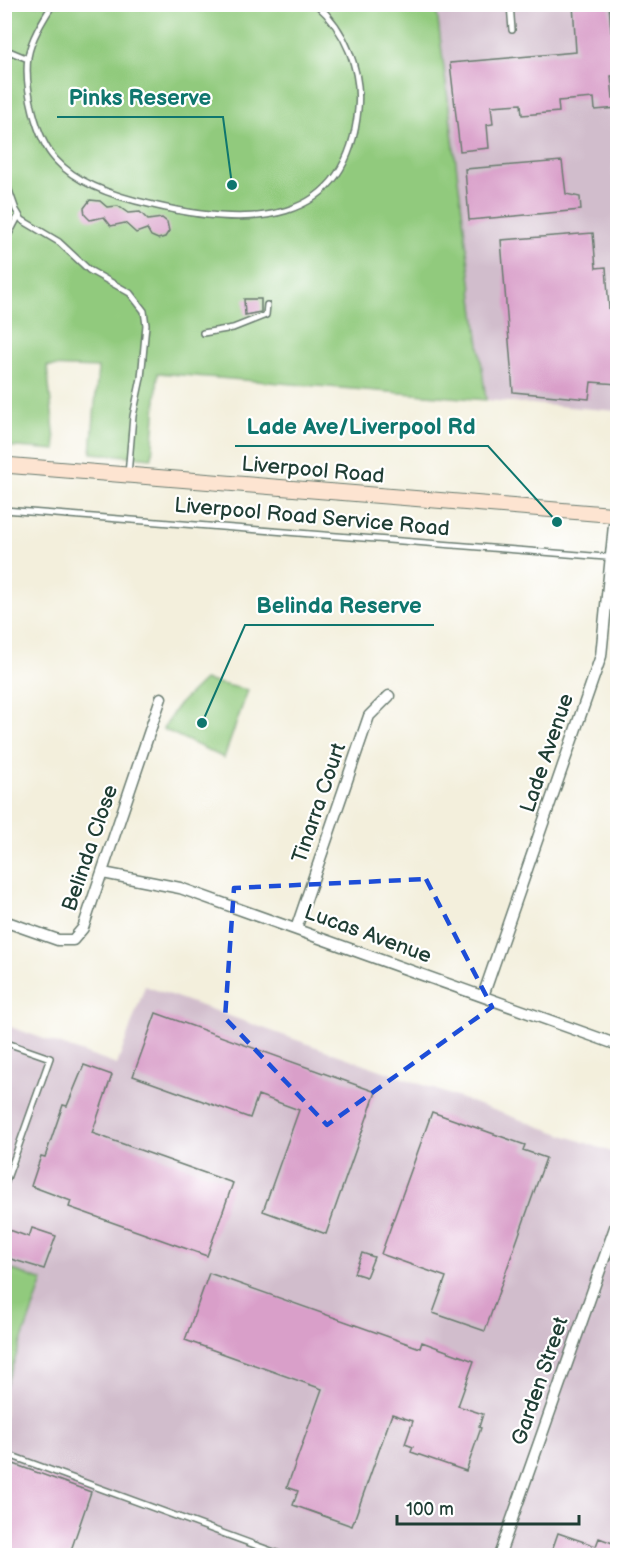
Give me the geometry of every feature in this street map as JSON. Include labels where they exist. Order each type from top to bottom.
[{"type":"main road","name":"Liverpool Road","points":[[4,465],[616,515]]},
{"type":"street","name":"Lade Avenue","points":[[483,996],[601,656],[614,558],[616,515]]},
{"type":"street","name":"Tinarra Court","points":[[296,929],[369,716],[389,696]]},
{"type":"street","name":"Belinda Close","points":[[4,921],[58,940],[74,940],[83,928],[161,698]]},
{"type":"street","name":"Lucas Avenue","points":[[103,873],[180,888],[618,1045]]},
{"type":"street","name":"Garden Street","points":[[500,1556],[618,1219]]},
{"type":"lane","points":[[53,4],[36,35],[28,59],[33,113],[41,137],[55,160],[75,176],[141,202],[184,213],[226,218],[280,214],[316,196],[342,168],[357,125],[359,101],[357,77],[340,29],[316,4]]},
{"type":"lane","points":[[510,4],[512,30]]},
{"type":"lane","points":[[6,51],[28,59]]},
{"type":"lane","points":[[4,176],[19,215],[58,242],[89,270],[130,293],[144,311],[146,325],[141,378],[133,416],[128,476]]},
{"type":"lane","points":[[4,243],[19,215]]},
{"type":"lane","points":[[203,333],[233,328],[266,315],[267,305]]},
{"type":"lane","name":"Liverpool Road Service Road","points":[[4,510],[614,558]]},
{"type":"lane","points":[[4,1042],[50,1058],[4,1187]]},
{"type":"lane","points":[[4,1459],[12,1456],[285,1556]]},
{"type":"highlighted area","points":[[426,879],[492,1007],[327,1125],[225,1018],[234,888]]},
{"type":"shaded area","points":[[436,5],[617,5],[617,411],[486,400]]},
{"type":"shaded area","points":[[145,986],[617,1154],[617,1555],[5,1555],[5,1387],[42,1281],[5,1267],[5,1025],[117,1065]]},
{"type":"green space","points":[[4,5],[436,5],[486,400],[158,373],[152,458],[91,453],[98,368],[47,366],[56,450],[5,446]]},
{"type":"green space","points":[[204,680],[248,690],[224,758],[163,729],[178,705]]},
{"type":"green space","points":[[4,1267],[43,1281],[5,1387]]},
{"type":"building","points":[[573,4],[609,4],[611,32],[618,31],[618,76],[611,76],[613,98],[618,98],[618,108],[595,110],[594,98],[558,101],[559,112],[522,115],[521,104],[491,106],[493,124],[487,125],[489,148],[460,151],[450,63],[576,52]]},
{"type":"building","points":[[562,161],[566,194],[580,197],[581,210],[469,220],[465,169]]},
{"type":"building","points":[[90,200],[100,201],[107,207],[118,206],[128,213],[140,212],[148,220],[162,218],[167,222],[169,231],[165,237],[158,239],[151,236],[147,229],[136,233],[125,223],[111,226],[104,217],[90,220],[85,215],[84,208]]},
{"type":"building","points":[[593,233],[596,268],[606,267],[609,309],[618,308],[618,384],[591,382],[589,399],[513,392],[501,240]]},
{"type":"building","points":[[244,299],[261,299],[261,312],[245,315]]},
{"type":"building","points":[[156,1013],[376,1092],[326,1234],[263,1211],[299,1110],[258,1095],[250,1118],[133,1076]]},
{"type":"building","points":[[84,1065],[112,1075],[92,1133],[233,1183],[207,1256],[69,1207],[71,1201],[31,1186],[41,1156],[45,1157],[63,1105],[67,1106]]},
{"type":"building","points":[[432,1112],[525,1145],[523,1150],[546,1158],[485,1331],[433,1313],[446,1277],[381,1254]]},
{"type":"building","points":[[4,1228],[29,1237],[32,1228],[56,1236],[44,1269],[4,1257]]},
{"type":"building","points":[[362,1253],[374,1257],[366,1277],[354,1273]]},
{"type":"building","points":[[209,1273],[420,1348],[422,1342],[474,1361],[458,1406],[483,1414],[479,1427],[481,1428],[466,1471],[411,1452],[413,1447],[405,1444],[413,1421],[392,1414],[352,1526],[293,1505],[298,1491],[287,1487],[322,1389],[185,1340]]},
{"type":"building","points":[[11,1463],[91,1492],[69,1556],[4,1556],[4,1466]]},
{"type":"building","points":[[558,1533],[596,1546],[599,1538],[618,1545],[618,1556],[550,1556]]},
{"type":"place","name":"Pinks Reserve","points":[[232,185]]},
{"type":"place","name":"Lade Ave/Liverpool Rd","points":[[557,522]]},
{"type":"place","name":"Belinda Reserve","points":[[202,723]]}]
